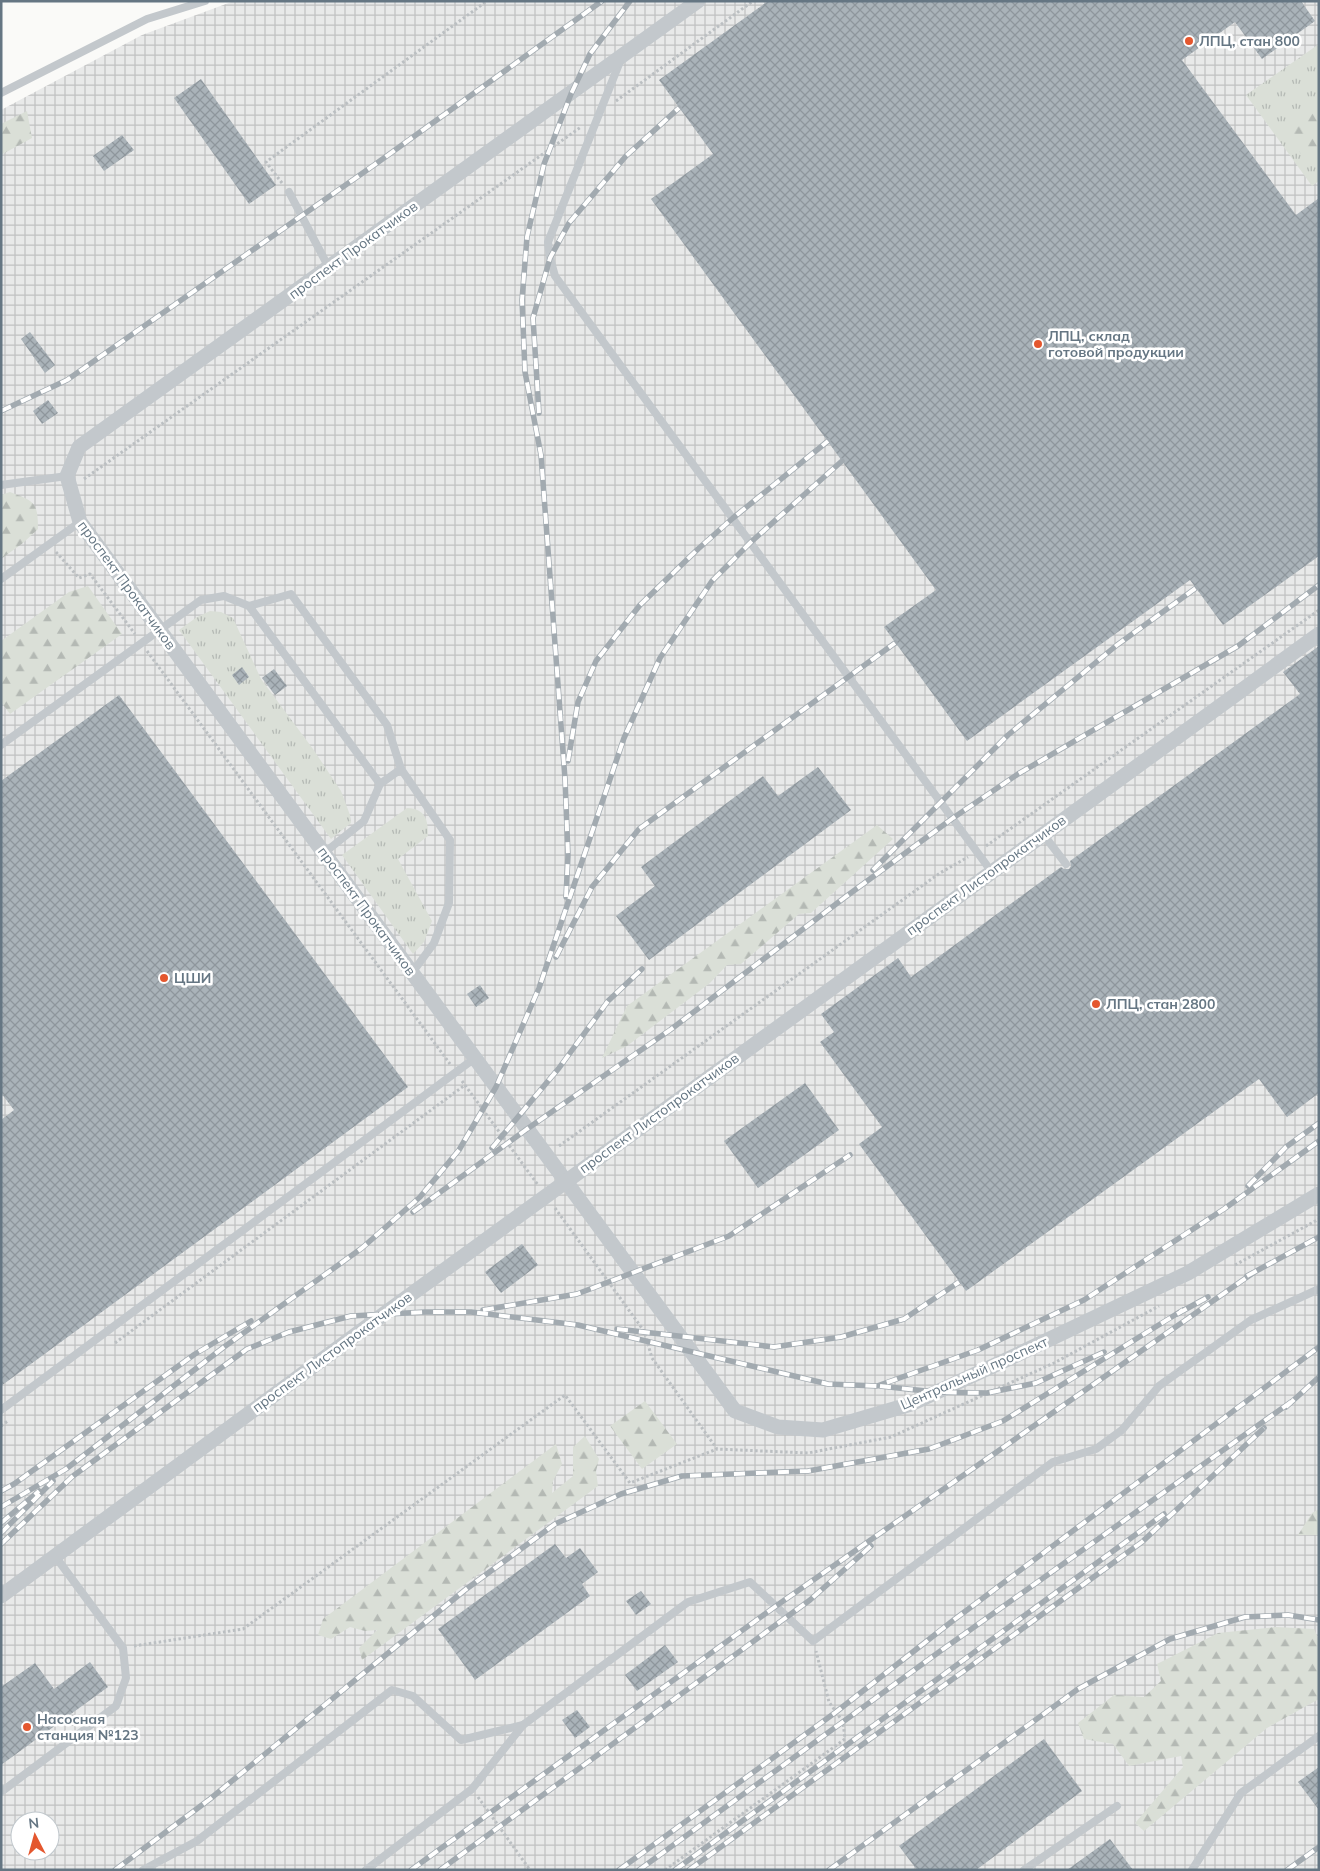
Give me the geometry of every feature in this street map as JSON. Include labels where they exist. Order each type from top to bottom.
[{"type":"street","name":"проспект Прокатчиков","points":[[566,1182],[80,522],[68,482],[79,447],[698,1]]},
{"type":"street","name":"проспект Листопрокатчиков","points":[[1,1596],[1043,833],[1319,634]]},
{"type":"street","name":"Центральный проспект","points":[[566,1182],[735,1411],[778,1428],[822,1430],[911,1404],[1017,1355],[1188,1273],[1319,1194]]},
{"type":"lane","points":[[1,93],[147,19],[205,1]]},
{"type":"lane","points":[[622,57],[548,242],[555,276],[991,871]]},
{"type":"lane","points":[[289,192],[329,268]]},
{"type":"lane","points":[[1,485],[68,482]]},
{"type":"lane","points":[[1,579],[80,522]]},
{"type":"lane","points":[[250,606],[291,594],[387,725],[401,769],[450,840],[449,903],[434,943],[412,974]]},
{"type":"lane","points":[[1,745],[159,629],[202,600],[224,596],[250,606],[380,784]]},
{"type":"lane","points":[[324,853],[364,821],[380,784],[401,769]]},
{"type":"lane","points":[[1043,833],[1066,864]]},
{"type":"lane","points":[[1,1410],[475,1058]]},
{"type":"lane","points":[[366,1870],[472,1789],[523,1725],[688,1602],[750,1582],[813,1641],[1053,1462],[1096,1449],[1122,1430],[1160,1386],[1251,1320],[1319,1289]]},
{"type":"lane","points":[[1,1792],[116,1706],[126,1678],[124,1648],[55,1556]]},
{"type":"lane","points":[[143,1870],[196,1841],[392,1690],[413,1696],[461,1740],[523,1725]]},
{"type":"lane","points":[[1192,1870],[1240,1793],[1319,1736]]},
{"type":"lane","points":[[1024,1870],[1117,1806]]},
{"type":"path","points":[[276,175],[266,162],[487,1]]},
{"type":"path","points":[[68,482],[599,114],[753,1]]},
{"type":"path","points":[[49,544],[79,578],[90,574],[644,1331]]},
{"type":"path","points":[[546,1156],[940,873],[978,852],[1319,610]]},
{"type":"path","points":[[113,1344],[465,1085]]},
{"type":"path","points":[[124,1648],[243,1629],[565,1395],[630,1484],[717,1449]]},
{"type":"path","points":[[1,1426],[9,1420]]},
{"type":"path","points":[[665,1870],[845,1739],[843,1722],[829,1702],[813,1641]]},
{"type":"path","points":[[472,1789],[530,1870]]},
{"type":"shaded area","points":[[234,1],[1319,1],[1319,1870],[1,1870],[1,110],[142,35]]},
{"type":"green space","points":[[1319,44],[1319,181],[1312,186],[1246,95]]},
{"type":"green space","points":[[27,111],[32,138],[1,155],[1,124]]},
{"type":"green space","points":[[1319,111],[1319,158],[1301,154],[1285,132],[1297,118]]},
{"type":"green space","points":[[10,492],[33,504],[37,513],[38,529],[1,559],[1,495]]},
{"type":"green space","points":[[88,586],[122,634],[10,714],[1,702],[1,641],[69,592]]},
{"type":"green space","points":[[210,611],[221,612],[233,618],[261,679],[313,749],[341,791],[351,823],[331,839],[179,630],[197,617]]},
{"type":"green space","points":[[407,808],[418,811],[425,816],[428,836],[398,859],[432,921],[424,942],[413,954],[342,855]]},
{"type":"green space","points":[[877,825],[893,839],[811,913],[799,914],[741,964],[727,965],[710,983],[627,1046],[602,1058],[627,1006]]},
{"type":"green space","points":[[645,1401],[677,1444],[642,1469],[610,1426]]},
{"type":"green space","points":[[585,1436],[599,1459],[596,1471],[598,1486],[362,1660],[359,1648],[377,1630],[365,1631],[350,1627],[331,1639],[318,1635],[323,1619],[556,1444],[562,1464],[553,1481],[552,1493],[573,1476],[573,1447]]},
{"type":"green space","points":[[1319,1509],[1319,1535],[1298,1535],[1312,1513]]},
{"type":"green space","points":[[1276,1627],[1314,1629],[1319,1640],[1319,1699],[1267,1728],[1144,1831],[1135,1823],[1183,1767],[1181,1756],[1129,1766],[1113,1744],[1084,1739],[1078,1723],[1114,1695],[1144,1697],[1161,1681],[1157,1664],[1218,1633]]},
{"type":"building","name":"ЛПЦ, склад готовой продукции","points":[[768,1],[1301,1],[1315,21],[1262,59],[1235,22],[1182,60],[1296,215],[1319,198],[1319,556],[1223,625],[1190,580],[967,741],[884,627],[936,590],[651,199],[713,154],[659,80]]},
{"type":"building","points":[[201,79],[276,185],[249,204],[174,98]]},
{"type":"building","points":[[122,135],[134,150],[104,171],[93,156]]},
{"type":"building","points":[[30,332],[55,365],[45,373],[21,339]]},
{"type":"building","points":[[48,400],[58,413],[42,424],[33,411]]},
{"type":"building","name":"ЛПЦ, стан 2800","points":[[1319,646],[1319,1093],[1287,1117],[1259,1079],[966,1291],[859,1144],[882,1127],[820,1042],[834,1032],[821,1014],[898,958],[911,977],[1061,867],[1069,869],[1071,866],[1070,861],[1300,694],[1283,672]]},
{"type":"building","points":[[242,667],[249,677],[239,685],[232,675]]},
{"type":"building","points":[[274,669],[287,686],[275,695],[262,678]]},
{"type":"building","name":"ЦШИ","points":[[119,695],[408,1087],[1,1386],[1,1120],[14,1110],[1,1093],[1,781]]},
{"type":"building","points":[[818,767],[851,810],[649,960],[616,916],[655,886],[641,867],[763,776],[778,796]]},
{"type":"building","points":[[480,985],[489,998],[476,1007],[467,994]]},
{"type":"building","points":[[805,1083],[839,1130],[758,1188],[724,1141]]},
{"type":"building","points":[[522,1244],[538,1265],[501,1293],[485,1272]]},
{"type":"building","points":[[555,1544],[566,1558],[580,1548],[598,1572],[582,1584],[590,1596],[475,1680],[438,1629]]},
{"type":"building","points":[[641,1591],[651,1604],[636,1615],[626,1601]]},
{"type":"building","points":[[665,1645],[678,1662],[637,1691],[625,1675]]},
{"type":"building","name":"Насосная станция №123","points":[[90,1662],[108,1687],[1,1765],[1,1687],[35,1663],[54,1689]]},
{"type":"building","points":[[577,1710],[590,1727],[575,1738],[562,1720]]},
{"type":"building","points":[[1044,1739],[1082,1791],[976,1870],[917,1870],[899,1846]]},
{"type":"building","points":[[1319,1767],[1319,1810],[1298,1782]]},
{"type":"building","points":[[1110,1839],[1133,1870],[1067,1870]]},
{"type":"railway","points":[[1,411],[67,380],[377,163],[602,1]]},
{"type":"railway","points":[[566,897],[568,855],[565,779],[541,455],[525,372],[522,300],[527,237],[544,164],[571,94],[590,54],[630,1]]},
{"type":"railway","points":[[539,413],[533,318],[550,258],[569,223],[626,156],[679,108]]},
{"type":"railway","points":[[568,761],[578,702],[596,661],[640,605],[733,518],[828,441]]},
{"type":"railway","points":[[1,1507],[66,1469],[224,1347],[362,1248],[420,1197],[459,1150],[496,1087],[539,988],[624,738],[660,658],[712,581],[751,542],[842,461]]},
{"type":"railway","points":[[413,1212],[527,1129],[670,1030],[953,818],[1018,774],[1238,646],[1319,585]]},
{"type":"railway","points":[[873,870],[1008,735],[1117,645],[1196,588]]},
{"type":"railway","points":[[556,957],[592,887],[639,829],[895,643]]},
{"type":"railway","points":[[492,1148],[559,1068],[608,1001],[642,969]]},
{"type":"railway","points":[[1248,1186],[1286,1147],[1319,1123]]},
{"type":"railway","points":[[1,1544],[73,1476],[247,1349],[289,1332],[351,1316],[425,1312],[471,1312],[578,1325],[828,1384],[877,1386],[978,1350],[1084,1300],[1224,1209],[1319,1141]]},
{"type":"railway","points":[[483,1310],[577,1294],[729,1236],[850,1155]]},
{"type":"railway","points":[[1247,1276],[1319,1237]]},
{"type":"railway","points":[[411,1870],[776,1606],[1253,1273]]},
{"type":"railway","points":[[617,1329],[774,1347],[841,1337],[904,1319],[959,1282]]},
{"type":"railway","points":[[1177,1314],[1208,1297]]},
{"type":"railway","points":[[115,1870],[210,1799],[465,1590],[555,1524],[621,1494],[682,1476],[808,1471],[929,1449],[1003,1421],[1183,1310]]},
{"type":"railway","points":[[1,1491],[14,1484],[195,1354],[251,1321]]},
{"type":"railway","points":[[619,1870],[836,1712],[955,1619],[1319,1347]]},
{"type":"railway","points":[[880,1386],[935,1392],[987,1393],[1036,1383],[1104,1352]]},
{"type":"railway","points":[[1286,1407],[1319,1377]]},
{"type":"railway","points":[[639,1870],[939,1652],[1291,1402]]},
{"type":"railway","points":[[689,1870],[1142,1542],[1264,1428]]},
{"type":"railway","points":[[1,1533],[53,1481]]},
{"type":"railway","points":[[1,1523],[39,1491]]},
{"type":"railway","points":[[675,1870],[1164,1514]]},
{"type":"railway","points":[[440,1870],[810,1600],[871,1546]]},
{"type":"railway","points":[[829,1870],[1078,1689],[1170,1639],[1245,1617],[1288,1615],[1319,1620]]},
{"type":"railway","points":[[1287,1870],[1319,1847]]},
{"type":"place","name":"ЛПЦ, стан 800","points":[[1189,41]]},
{"type":"place","name":"ЛПЦ, склад готовой продукции","points":[[1038,344]]},
{"type":"place","name":"ЦШИ","points":[[164,978]]},
{"type":"place","name":"ЛПЦ, стан 2800","points":[[1096,1004]]},
{"type":"place","name":"Насосная станция №123","points":[[27,1727]]}]
